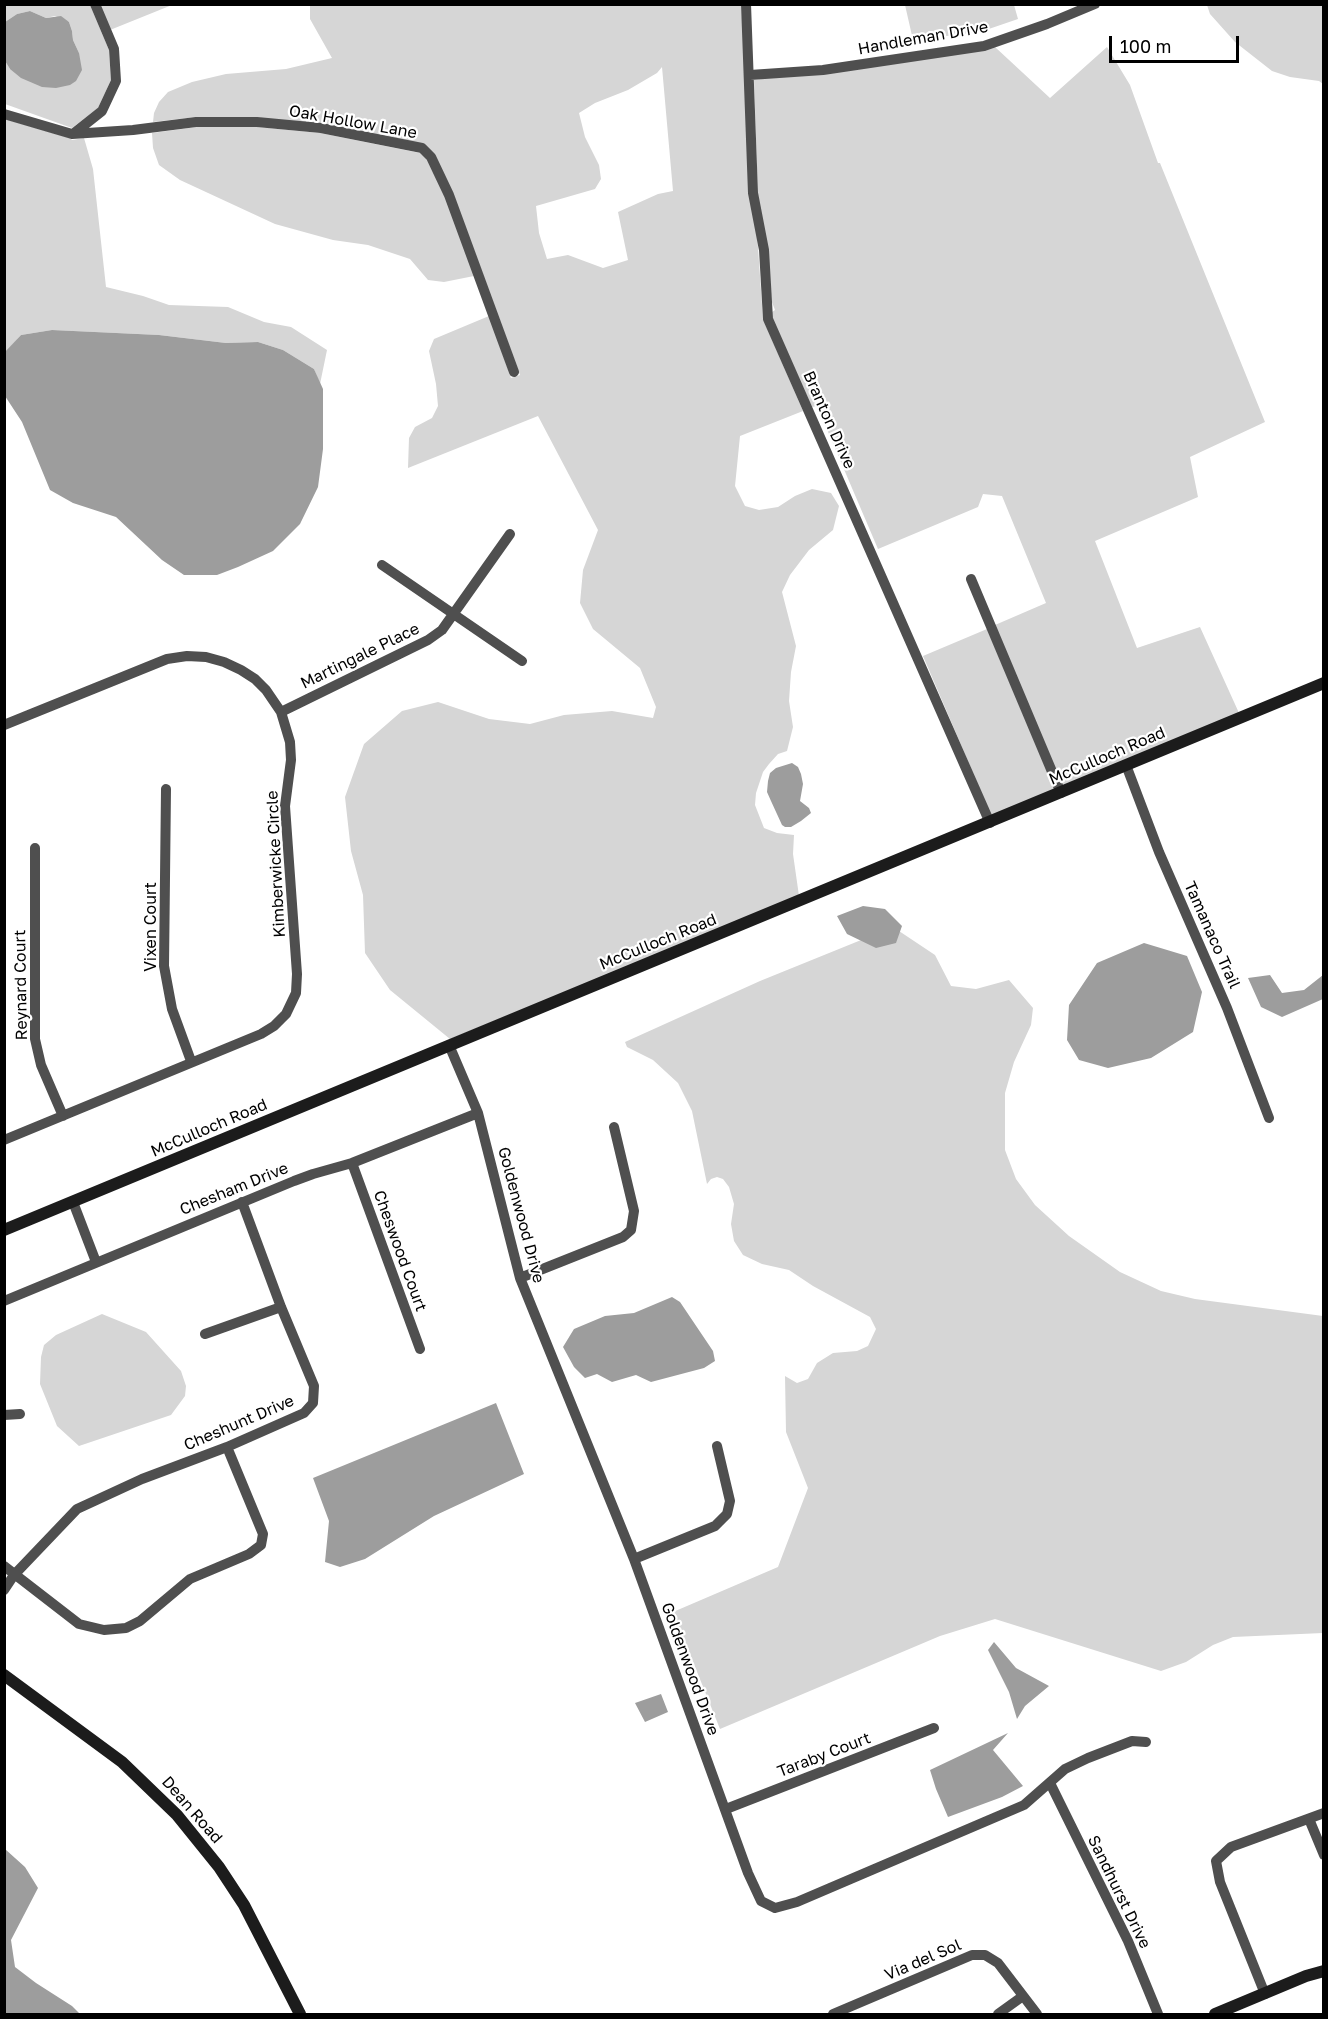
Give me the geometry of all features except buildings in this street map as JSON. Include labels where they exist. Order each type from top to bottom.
[{"type":"street","points":[[72,134],[102,111],[116,81],[114,49],[94,4]]},
{"type":"street","name":"Branton Drive","points":[[746,4],[753,193],[764,250],[768,319],[990,823]]},
{"type":"street","name":"Handleman Drive","points":[[750,75],[824,70],[984,46],[1095,4]]},
{"type":"street","name":"Oak Hollow Lane","points":[[4,114],[72,134],[133,130],[196,122],[257,122],[321,128],[422,148],[431,158],[449,195],[514,372]]},
{"type":"street","name":"Martingale Place","points":[[281,712],[428,640],[442,630],[510,534]]},
{"type":"street","points":[[382,565],[522,661]]},
{"type":"street","points":[[971,579],[1061,793]]},
{"type":"street","name":"Kimberwicke Circle","points":[[4,725],[153,664],[187,656],[206,657],[224,662],[241,670],[266,690],[281,712],[290,742],[291,760],[285,806],[297,974],[296,993],[286,1014],[274,1026],[261,1034],[4,1140]]},
{"type":"street","name":"McCulloch Road","points":[[4,1230],[1323,683]]},
{"type":"street","name":"Tamanaco Trail","points":[[1126,765],[1159,852],[1227,1008],[1269,1118]]},
{"type":"street","name":"Vixen Court","points":[[166,789],[164,966],[172,1009],[191,1061]]},
{"type":"street","name":"Reynard Court","points":[[35,848],[35,1039],[41,1065],[63,1116]]},
{"type":"street","name":"Goldenwood Drive","points":[[449,1045],[477,1113],[520,1278],[634,1559],[748,1873],[761,1902],[775,1908],[797,1902],[1024,1805],[1065,1769],[1088,1758],[1132,1741],[1146,1742]]},
{"type":"street","name":"Chesham Drive","points":[[4,1301],[313,1173],[352,1163],[477,1113]]},
{"type":"street","points":[[520,1278],[623,1237],[630,1230],[634,1211],[614,1127]]},
{"type":"street","name":"Cheswood Court","points":[[352,1163],[420,1349]]},
{"type":"street","points":[[73,1202],[96,1262]]},
{"type":"street","name":"Cheshunt Drive","points":[[4,1590],[14,1575],[77,1509],[142,1479],[228,1447],[304,1413],[313,1403],[314,1386],[281,1307],[242,1202]]},
{"type":"street","points":[[205,1334],[281,1307]]},
{"type":"street","points":[[4,1415],[20,1414]]},
{"type":"street","points":[[634,1559],[715,1526],[727,1514],[730,1501],[717,1446]]},
{"type":"street","points":[[4,1566],[80,1624],[104,1630],[126,1628],[140,1621],[190,1579],[249,1554],[261,1545],[263,1534],[228,1447]]},
{"type":"street","name":"Dean Road","points":[[4,1675],[122,1762],[183,1822],[219,1867],[244,1905],[300,2014]]},
{"type":"street","name":"Taraby Court","points":[[726,1809],[934,1728]]},
{"type":"street","name":"Sandhurst Drive","points":[[1050,1783],[1128,1941],[1158,2014]]},
{"type":"street","points":[[1265,1994],[1220,1882],[1216,1861],[1231,1847],[1323,1813]]},
{"type":"street","points":[[1309,1819],[1323,1855]]},
{"type":"street","name":"Via del Sol","points":[[832,2014],[972,1955],[985,1955],[998,1963],[1037,2014]]},
{"type":"street","points":[[1215,2014],[1323,1971]]},
{"type":"street","points":[[998,2014],[1023,1996]]},
{"type":"shaded area","points":[[5,5],[90,5],[109,50],[111,80],[98,108],[72,128],[5,104],[5,61],[10,69],[79,53],[69,22],[55,16],[46,18],[30,11],[17,14],[5,22]]},
{"type":"shaded area","points":[[99,5],[172,5],[110,30]]},
{"type":"shaded area","points":[[310,5],[741,5],[763,319],[803,411],[740,436],[735,486],[745,506],[759,510],[778,507],[812,489],[831,493],[839,506],[833,530],[809,550],[790,575],[782,592],[796,646],[789,701],[793,727],[787,751],[778,754],[763,772],[756,793],[755,805],[764,828],[777,833],[794,835],[793,854],[799,896],[450,1039],[390,990],[365,953],[363,895],[351,851],[345,797],[364,744],[402,711],[438,702],[489,719],[530,724],[564,715],[612,711],[653,718],[656,707],[640,668],[593,629],[580,603],[583,570],[598,530],[538,416],[408,468],[409,438],[415,427],[432,418],[438,406],[429,351],[434,339],[489,316],[511,378],[520,375],[453,193],[435,155],[257,117],[196,117],[153,122],[159,102],[168,92],[192,82],[226,74],[286,69],[332,58],[310,19]],"holes":[[[662,67],[673,191],[658,194],[618,212],[628,260],[603,268],[568,255],[547,259],[539,233],[536,206],[595,189],[601,179],[599,165],[585,137],[579,113],[595,103],[628,90],[657,73]]]},
{"type":"shaded area","points":[[905,5],[1014,5],[1018,19],[980,32],[913,40]]},
{"type":"shaded area","points":[[1207,5],[1323,5],[1323,84],[1319,81],[1290,77],[1272,71],[1235,42],[1210,14]]},
{"type":"shaded area","points":[[30,11],[46,18],[61,16],[69,22],[82,70],[76,81],[70,85],[56,88],[42,87],[21,78],[10,69],[5,61],[5,22],[17,14]]},
{"type":"shaded area","points":[[995,47],[1050,98],[1107,47],[1130,85],[1158,163],[1160,163],[1265,422],[1190,457],[1198,497],[1095,541],[1137,648],[1200,627],[1239,713],[1063,787],[995,625],[1046,603],[1002,496],[983,494],[978,507],[878,549],[817,406],[812,407],[772,318],[772,312],[775,310],[758,197],[754,80]]},
{"type":"shaded area","points":[[5,119],[72,140],[84,138],[93,169],[106,287],[169,305],[228,307],[264,322],[291,327],[327,350],[320,384],[314,369],[283,350],[258,342],[226,343],[159,335],[52,330],[21,335],[5,353]]},
{"type":"shaded area","points":[[197,127],[257,127],[320,133],[420,153],[427,160],[445,196],[474,276],[444,282],[428,280],[410,259],[368,245],[333,240],[275,224],[180,180],[159,165],[153,148],[152,133]]},
{"type":"shaded area","points":[[52,330],[159,335],[226,343],[258,342],[283,350],[314,369],[323,389],[323,449],[318,487],[300,524],[273,551],[238,567],[217,575],[184,575],[162,560],[116,517],[73,503],[50,490],[22,422],[5,396],[4,353],[21,335]]},
{"type":"shaded area","points":[[987,629],[1055,790],[992,817],[923,656]]},
{"type":"shaded area","points":[[792,763],[798,767],[801,774],[803,784],[800,801],[809,808],[811,813],[791,827],[785,827],[767,792],[768,781],[770,773],[776,768]]},
{"type":"shaded area","points":[[863,906],[885,909],[902,926],[896,943],[876,948],[847,934],[837,916]]},
{"type":"shaded area","points":[[899,931],[935,955],[951,986],[976,989],[1009,980],[1033,1008],[1031,1025],[1014,1062],[1005,1093],[1005,1150],[1016,1179],[1035,1205],[1069,1236],[1120,1272],[1161,1291],[1195,1299],[1323,1316],[1323,1633],[1233,1637],[1213,1645],[1186,1662],[1161,1671],[995,1619],[940,1636],[720,1729],[673,1612],[778,1567],[808,1488],[786,1432],[785,1376],[797,1383],[808,1379],[817,1363],[833,1353],[857,1351],[868,1346],[876,1329],[870,1317],[789,1270],[762,1264],[743,1255],[734,1241],[731,1224],[734,1204],[729,1187],[723,1179],[717,1177],[711,1179],[707,1184],[692,1111],[678,1083],[653,1060],[627,1047],[625,1042],[760,981],[871,936]]},
{"type":"shaded area","points":[[1144,943],[1187,956],[1202,992],[1193,1032],[1151,1058],[1108,1068],[1079,1060],[1067,1040],[1069,1005],[1097,963]]},
{"type":"shaded area","points":[[1270,975],[1282,993],[1304,990],[1323,975],[1323,999],[1282,1017],[1261,1007],[1248,978]]},
{"type":"shaded area","points":[[672,1297],[680,1302],[713,1351],[715,1361],[704,1368],[651,1382],[636,1375],[612,1382],[597,1374],[585,1378],[574,1367],[563,1347],[574,1329],[605,1316],[634,1313]]},
{"type":"shaded area","points":[[102,1314],[146,1332],[181,1371],[186,1386],[185,1396],[171,1415],[79,1446],[57,1426],[40,1384],[41,1357],[44,1345],[56,1335]]},
{"type":"shaded area","points":[[496,1403],[524,1474],[434,1516],[365,1559],[340,1567],[325,1562],[329,1521],[313,1478]]},
{"type":"shaded area","points":[[994,1642],[1016,1668],[1049,1686],[1025,1706],[1017,1719],[1009,1692],[988,1650]]},
{"type":"shaded area","points":[[661,1694],[668,1712],[645,1722],[635,1703]]},
{"type":"shaded area","points":[[1008,1733],[993,1750],[1023,1786],[1002,1797],[948,1817],[930,1770]]},
{"type":"shaded area","points":[[5,1849],[25,1867],[38,1888],[11,1940],[15,1967],[80,2014],[5,2014]]}]
